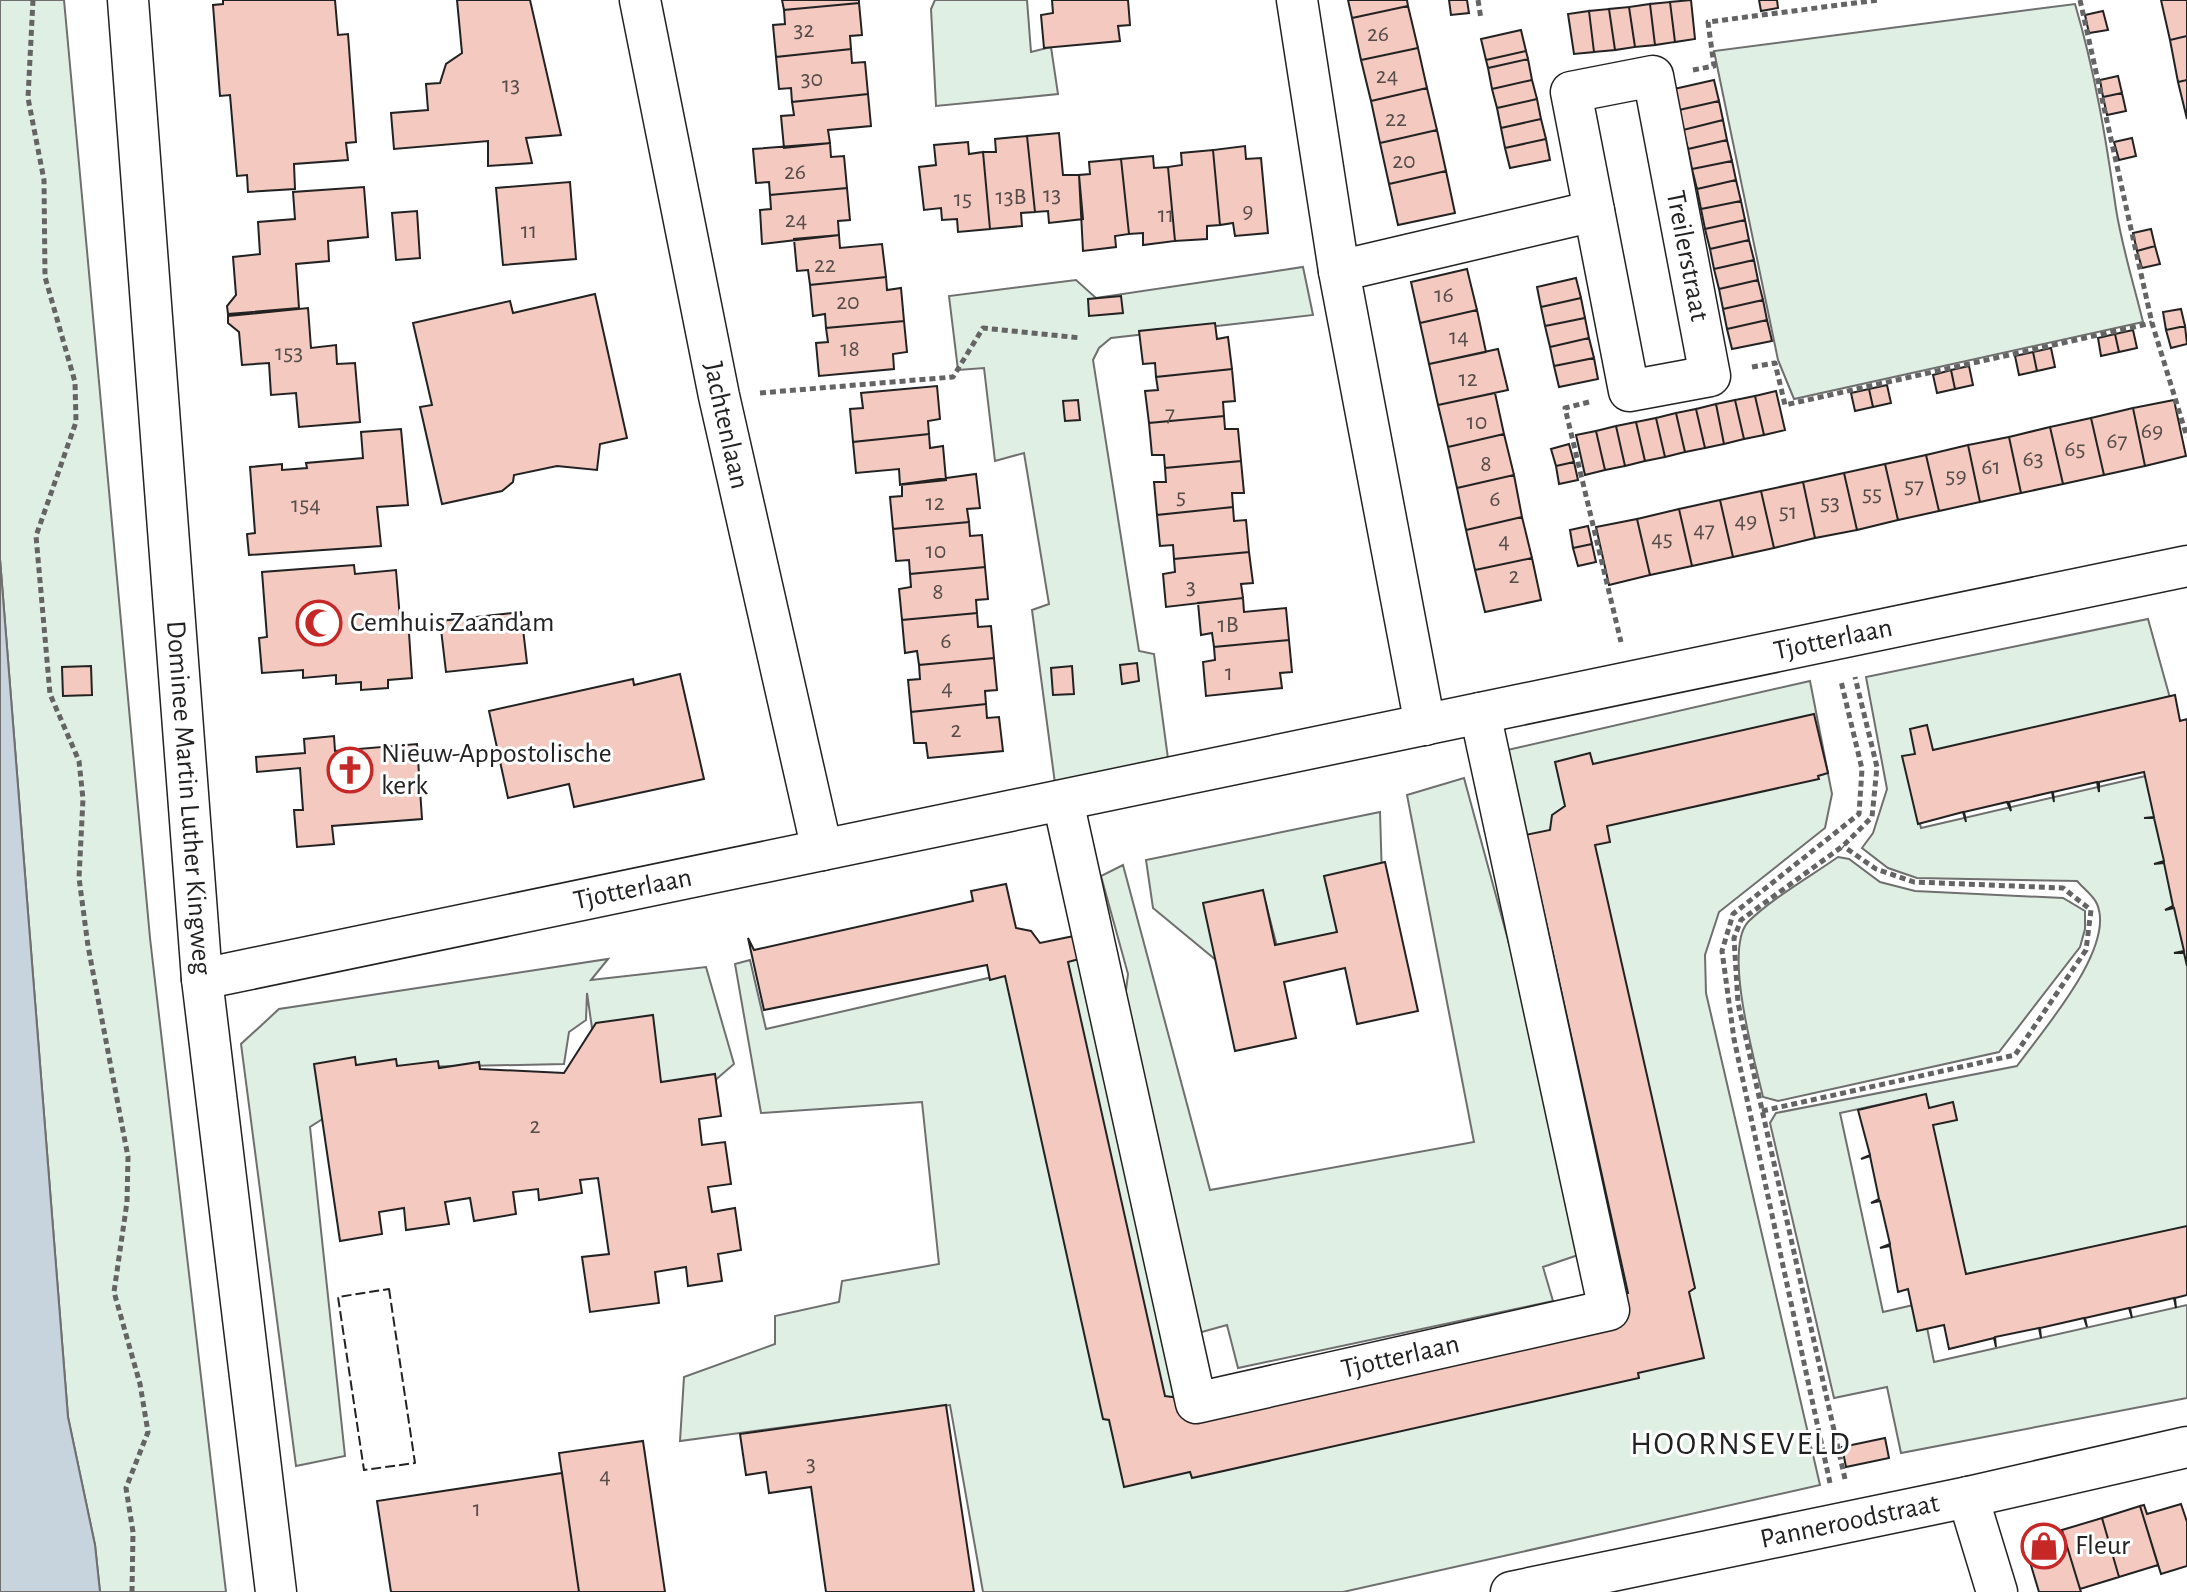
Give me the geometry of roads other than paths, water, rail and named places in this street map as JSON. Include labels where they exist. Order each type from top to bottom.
[{"type":"street","name":"Dominee Martin Luther Kingweg","points":[[128,0],[202,979],[276,1592]]},
{"type":"street","name":"Jachtenlaan","points":[[640,0],[719,396],[822,850]]},
{"type":"street","points":[[1297,0],[1339,271],[1425,725]]},
{"type":"street","name":"Treilerstraat","points":[[1653,76],[1710,376],[1629,391],[1594,211],[1571,92],[1653,76]]},
{"type":"street","points":[[1339,271],[1594,211]]},
{"type":"street","name":"Tjotterlaan","points":[[202,979],[2187,566]]},
{"type":"street","name":"Tjotterlaan","points":[[1063,801],[1196,1403],[1609,1310],[1480,713]]},
{"type":"street","name":"Panneroodstraat","points":[[1511,1592],[1968,1497],[2187,1447]]},
{"type":"street","points":[[1968,1497],[1997,1592]]},
{"type":"place","name":"Cemhuis Zaandam","points":[[319,623]]},
{"type":"place","name":"Nieuw-Appostolische kerk","points":[[350,770]]},
{"type":"place","name":"Fleur","points":[[2044,1546]]},
{"type":"district","name":"HOORNSEVELD","points":[[1741,1444]]}]
